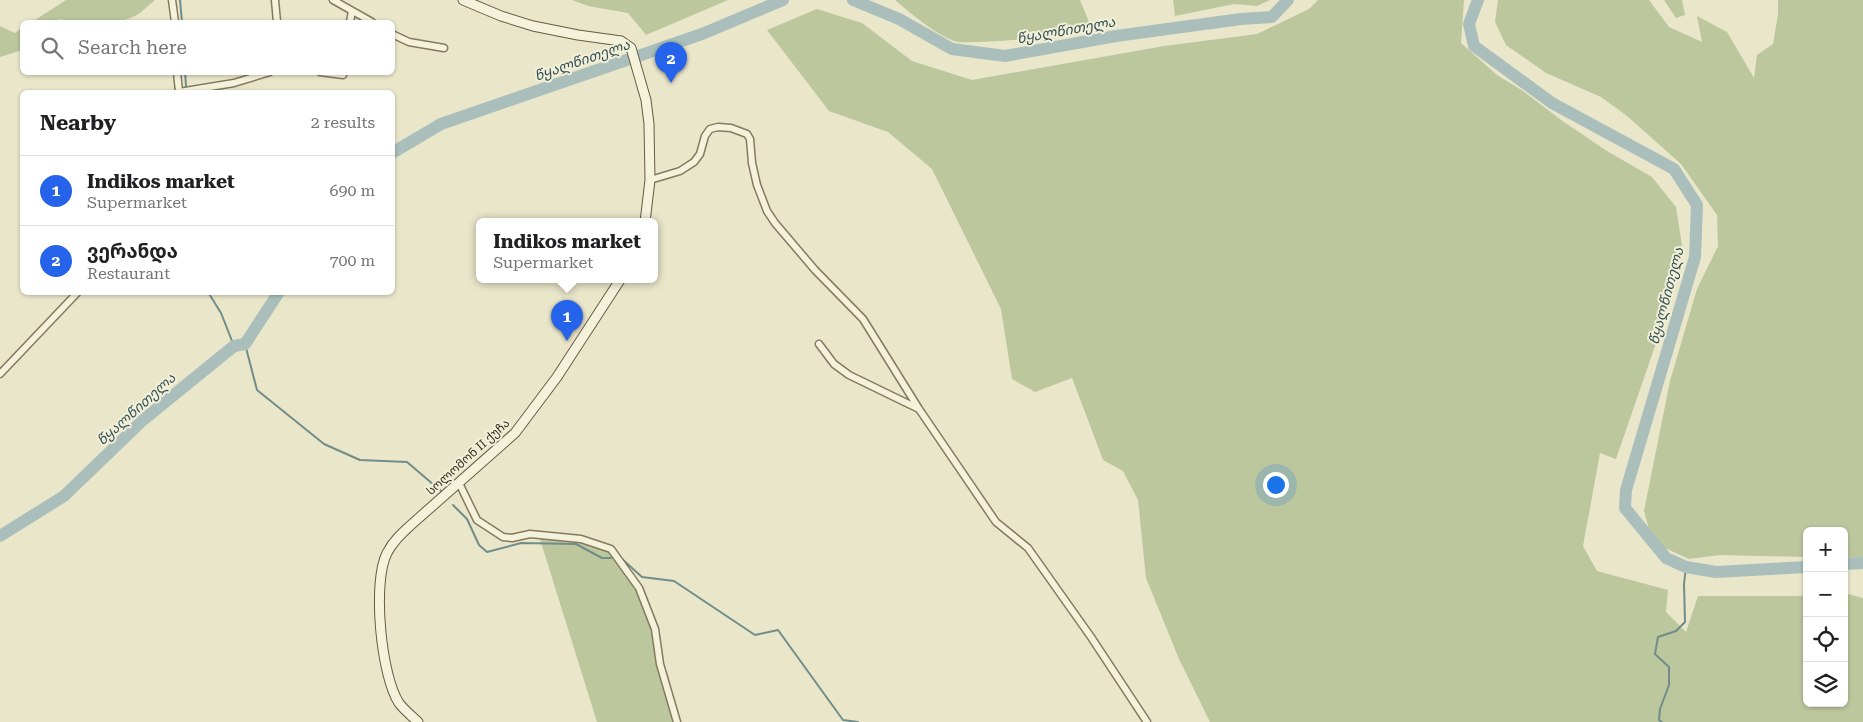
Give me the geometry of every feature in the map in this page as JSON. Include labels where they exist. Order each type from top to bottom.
[{"type":"main road","points":[[463,0],[501,16],[533,26],[621,41],[630,48],[642,83],[649,124],[650,180],[646,218]]},
{"type":"main road","name":"სოლომონ II ქუჩა","points":[[418,722],[399,702],[388,676],[380,627],[380,576],[386,553],[397,538],[412,524],[515,433],[557,377],[618,283]]},
{"type":"street","points":[[172,0],[175,20]]},
{"type":"street","points":[[275,0],[277,20]]},
{"type":"street","points":[[333,0],[368,20]]},
{"type":"street","points":[[350,20],[352,11]]},
{"type":"street","points":[[395,35],[409,42],[444,48]]},
{"type":"street","points":[[178,75],[179,90]]},
{"type":"street","points":[[191,90],[234,83],[260,75]]},
{"type":"street","points":[[650,180],[680,171],[694,162],[700,154],[705,136],[710,130],[718,127],[731,128],[747,134],[751,145],[755,180],[771,217],[815,270],[863,319],[919,409],[996,522],[1028,548],[1091,637],[1147,722]]},
{"type":"street","points":[[0,374],[75,295]]},
{"type":"street","points":[[819,344],[834,364],[849,375],[919,409]]},
{"type":"street","points":[[459,483],[477,520],[503,537],[512,538],[530,534],[582,539],[611,549],[639,588],[656,629],[660,664],[677,722]]},
{"type":"green space","points":[[66,0],[155,0],[140,13],[124,20],[35,20]]},
{"type":"green space","points":[[572,0],[728,0],[646,35],[628,13],[588,6]]},
{"type":"green space","points":[[895,0],[1080,0],[1091,27],[1017,40],[959,42],[930,28]]},
{"type":"green space","points":[[1173,0],[1270,0],[1257,6],[1234,4],[1175,16]]},
{"type":"green space","points":[[1318,0],[1464,0],[1461,43],[1497,75],[1523,91],[1561,120],[1607,151],[1652,177],[1676,207],[1682,245],[1663,323],[1616,459],[1600,453],[1583,546],[1597,571],[1668,590],[1666,612],[1686,632],[1698,596],[1803,596],[1803,707],[1848,707],[1848,594],[1863,598],[1863,722],[1210,722],[1179,659],[1146,578],[1138,500],[1123,471],[1103,460],[1072,378],[1035,392],[1012,379],[1001,309],[932,169],[888,132],[829,111],[767,30],[817,9],[862,23],[912,61],[972,80],[1164,46],[1257,34],[1309,9]]},
{"type":"green space","points":[[1498,0],[1649,0],[1669,27],[1702,42],[1697,16],[1727,32],[1754,78],[1757,55],[1773,44],[1778,14],[1778,0],[1863,0],[1863,557],[1848,558],[1848,527],[1803,527],[1803,557],[1720,555],[1689,559],[1665,548],[1650,533],[1644,511],[1670,381],[1697,289],[1718,246],[1717,215],[1681,164],[1627,116],[1601,97],[1546,73],[1506,45],[1495,22]]},
{"type":"green space","points":[[1664,0],[1682,0],[1685,15],[1676,18]]},
{"type":"green space","points":[[0,26],[15,33],[20,29],[20,51],[0,57]]},
{"type":"green space","points":[[539,536],[580,540],[606,550],[616,558],[639,585],[678,722],[597,722]]},
{"type":"waterway","points":[[180,0],[182,20]]},
{"type":"waterway","name":"წყალწითელა","points":[[395,151],[441,124],[702,34],[783,0]]},
{"type":"waterway","name":"წყალწითელა","points":[[853,0],[899,19],[952,49],[1005,56],[1116,36],[1241,19],[1272,17],[1288,0]]},
{"type":"waterway","name":"წყალწითელა","points":[[1478,0],[1469,24],[1474,46],[1552,103],[1674,169],[1697,205],[1695,257],[1626,490],[1625,508],[1666,558],[1686,567],[1716,572],[1803,567]]},
{"type":"waterway","points":[[185,75],[186,86]]},
{"type":"waterway","points":[[210,295],[221,313],[234,346]]},
{"type":"waterway","name":"წყალწითელა","points":[[0,536],[64,496],[143,420],[234,346],[245,344],[277,295]]},
{"type":"waterway","points":[[245,344],[257,390],[324,444],[360,460],[407,462],[441,491]]},
{"type":"waterway","points":[[453,505],[467,519],[479,545],[487,552],[521,543],[576,544],[602,558],[611,558]]},
{"type":"waterway","points":[[622,559],[642,577],[674,581],[755,635],[778,630],[843,720],[858,722]]},
{"type":"waterway","name":"წყალწითელა","points":[[1848,564],[1863,563]]},
{"type":"waterway","points":[[1662,722],[1659,720],[1660,709],[1669,685],[1669,667],[1655,654],[1658,637],[1676,631],[1685,622],[1684,584],[1686,567]]},
{"type":"place","name":"ვერანდა","points":[[671,83]]},
{"type":"place","name":"Indikos market","points":[[567,341]]}]
